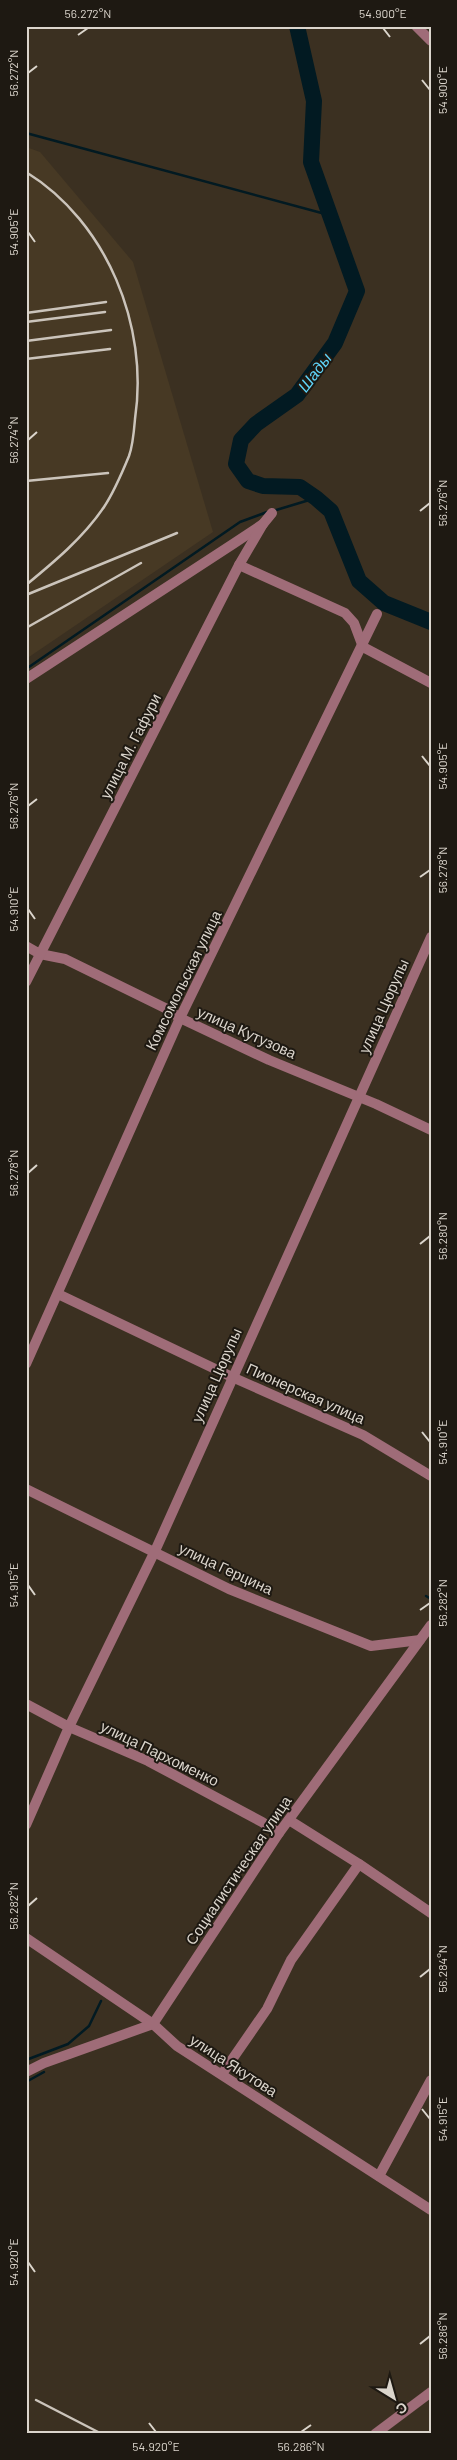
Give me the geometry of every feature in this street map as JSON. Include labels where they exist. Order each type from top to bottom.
[{"type":"street","points":[[416,26],[431,41]]},
{"type":"street","points":[[26,679],[263,524],[272,513]]},
{"type":"street","name":"улица М. Гафури","points":[[26,982],[239,565],[263,524]]},
{"type":"street","points":[[239,565],[345,613],[354,624],[362,648],[431,683]]},
{"type":"street","name":"Комсомольская улица","points":[[26,1364],[180,1018],[377,614]]},
{"type":"street","name":"улица Цюрупы","points":[[26,1825],[69,1727],[155,1551],[232,1376],[431,937]]},
{"type":"street","name":"улица Кутузова","points":[[26,946],[40,954],[65,959],[165,1008],[180,1018],[269,1060],[359,1096],[431,1130]]},
{"type":"street","name":"Пионерская улица","points":[[58,1294],[363,1435],[431,1476]]},
{"type":"street","name":"улица Герцина","points":[[26,1489],[229,1589],[371,1646],[420,1640]]},
{"type":"street","name":"Социалистическая улица","points":[[153,2024],[279,1833],[431,1625]]},
{"type":"street","name":"улица Пархоменко","points":[[26,1704],[69,1727],[148,1761],[279,1833]]},
{"type":"street","points":[[289,1820],[359,1864],[431,1913]]},
{"type":"street","points":[[222,2074],[267,2009],[291,1960],[359,1864]]},
{"type":"street","name":"улица Якутова","points":[[26,1938],[153,2024],[177,2046],[431,2210]]},
{"type":"street","points":[[26,2072],[44,2063],[153,2024]]},
{"type":"street","points":[[379,2176],[431,2080]]},
{"type":"street","points":[[376,2434],[431,2392]]},
{"type":"shaded area","points":[[26,147],[40,152],[133,262],[213,532],[26,659]]},
{"type":"waterway","name":"Шады","points":[[297,26],[314,101],[311,162],[357,291],[335,343],[297,395],[256,424],[241,440],[236,464],[248,481],[263,486],[300,487],[316,498],[331,511],[359,581],[384,603],[431,622]]},
{"type":"waterway","points":[[26,133],[329,215]]},
{"type":"waterway","points":[[273,511],[316,498]]},
{"type":"waterway","points":[[26,669],[240,522],[267,512]]},
{"type":"waterway","points":[[426,1596],[431,1599]]},
{"type":"waterway","points":[[26,2060],[68,2044],[89,2026],[101,2001]]},
{"type":"waterway","points":[[26,2082],[44,2072]]},
{"type":"railway","points":[[26,172],[55,193],[79,219],[100,248],[116,279],[128,313],[135,348],[138,384],[129,456],[111,495],[96,518],[77,539],[26,585]]},
{"type":"railway","points":[[26,313],[106,302]]},
{"type":"railway","points":[[26,322],[105,312]]},
{"type":"railway","points":[[26,341],[111,330]]},
{"type":"railway","points":[[26,359],[110,349]]},
{"type":"railway","points":[[26,481],[108,473]]},
{"type":"railway","points":[[26,595],[177,533]]},
{"type":"railway","points":[[26,628],[141,563]]},
{"type":"railway","points":[[36,2400],[102,2434]]}]
